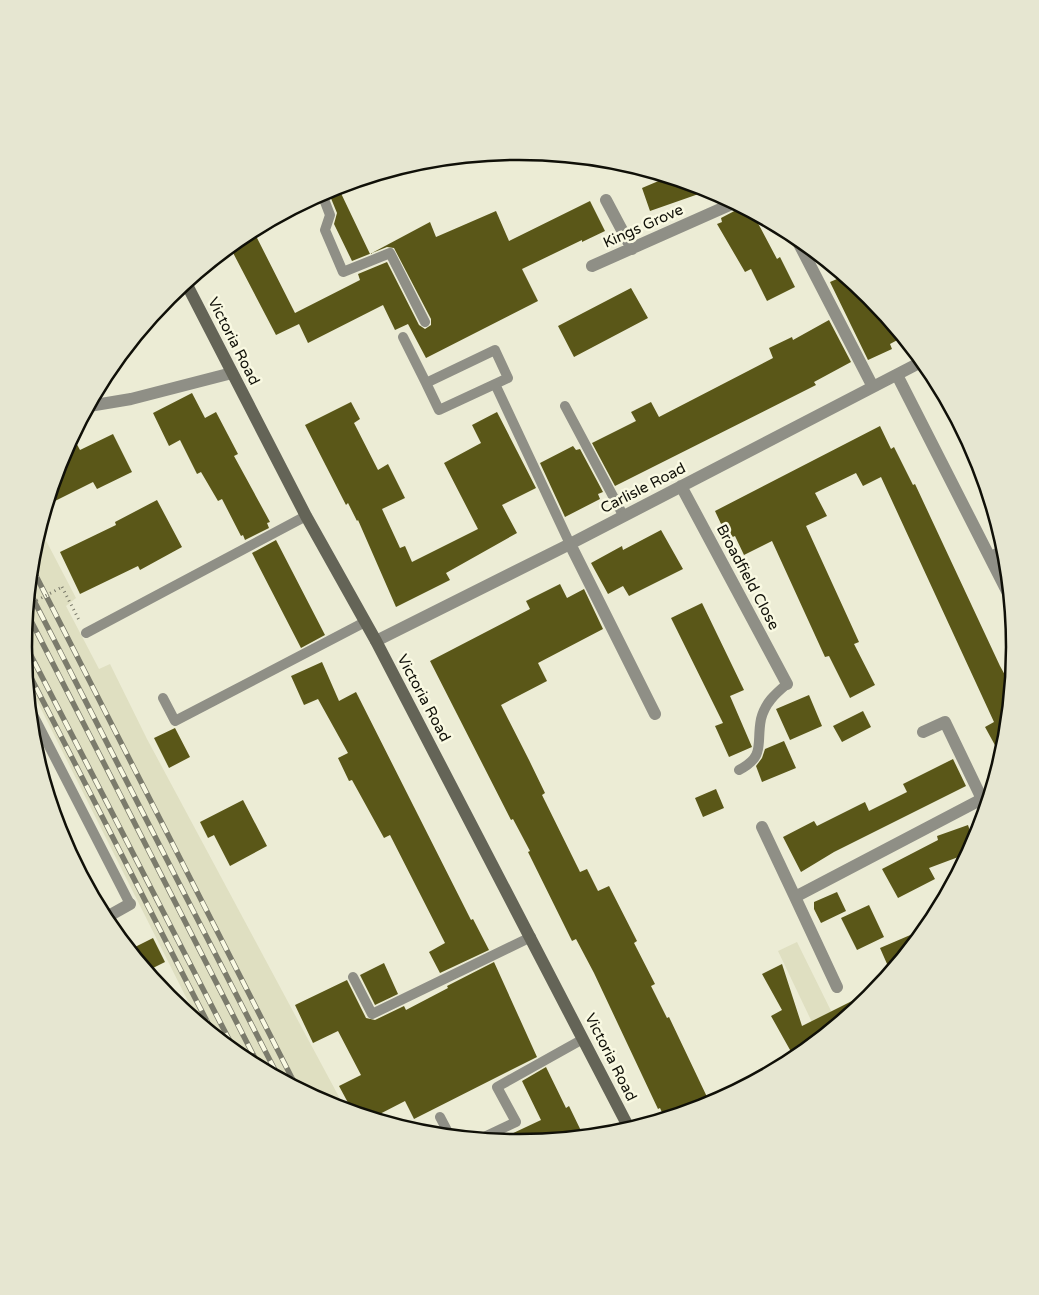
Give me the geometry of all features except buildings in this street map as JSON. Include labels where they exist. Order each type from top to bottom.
[{"type":"street","points":[[606,200],[632,249]]},
{"type":"street","name":"Kings Grove","points":[[592,266],[726,207]]},
{"type":"street","points":[[803,252],[873,387]]},
{"type":"street","name":"Victoria Road","points":[[189,289],[306,516],[376,640],[626,1122]]},
{"type":"street","name":"Carlisle Road","points":[[376,640],[570,544],[916,365]]},
{"type":"street","points":[[98,405],[131,399],[232,372]]},
{"type":"street","points":[[897,375],[1001,578]]},
{"type":"street","name":"Broadfield Close","points":[[681,486],[787,684]]},
{"type":"street","points":[[570,544],[655,714]]},
{"type":"street","points":[[991,557],[997,554]]},
{"type":"street","points":[[923,732],[946,722],[984,794]]},
{"type":"street","points":[[795,897],[983,799]]},
{"type":"street","points":[[762,827],[837,987]]},
{"type":"street","points":[[112,914],[130,904]]},
{"type":"lane","points":[[325,202],[330,215],[326,230],[344,272],[390,253],[425,322]]},
{"type":"lane","points":[[403,337],[426,383],[440,410],[508,378],[495,350],[426,383]]},
{"type":"lane","points":[[495,384],[570,544]]},
{"type":"lane","points":[[565,406],[623,515]]},
{"type":"lane","points":[[86,633],[306,516]]},
{"type":"lane","points":[[162,698],[175,721],[366,622]]},
{"type":"lane","points":[[739,770],[752,763],[759,751],[762,718],[770,698],[787,684]]},
{"type":"lane","points":[[40,728],[130,904]]},
{"type":"lane","points":[[354,977],[372,1014],[531,937]]},
{"type":"lane","points":[[492,1133],[516,1122],[497,1087],[583,1039]]},
{"type":"lane","points":[[440,1117],[446,1128]]},
{"type":"path","points":[[35,600],[62,587],[86,633]]},
{"type":"shaded area","points":[[45,539],[76,598],[66,606],[99,669],[110,664],[147,739],[341,1100],[276,1069],[223,1034],[191,1008],[36,699],[32,648],[37,584]]},
{"type":"shaded area","points":[[797,942],[835,1019],[817,1033],[778,951]]},
{"type":"railway","points":[[38,579],[292,1077]]},
{"type":"railway","points":[[35,603],[274,1067]]},
{"type":"railway","points":[[33,626],[253,1055]]},
{"type":"railway","points":[[33,659],[228,1037]]},
{"type":"railway","points":[[35,685],[207,1021]]}]
